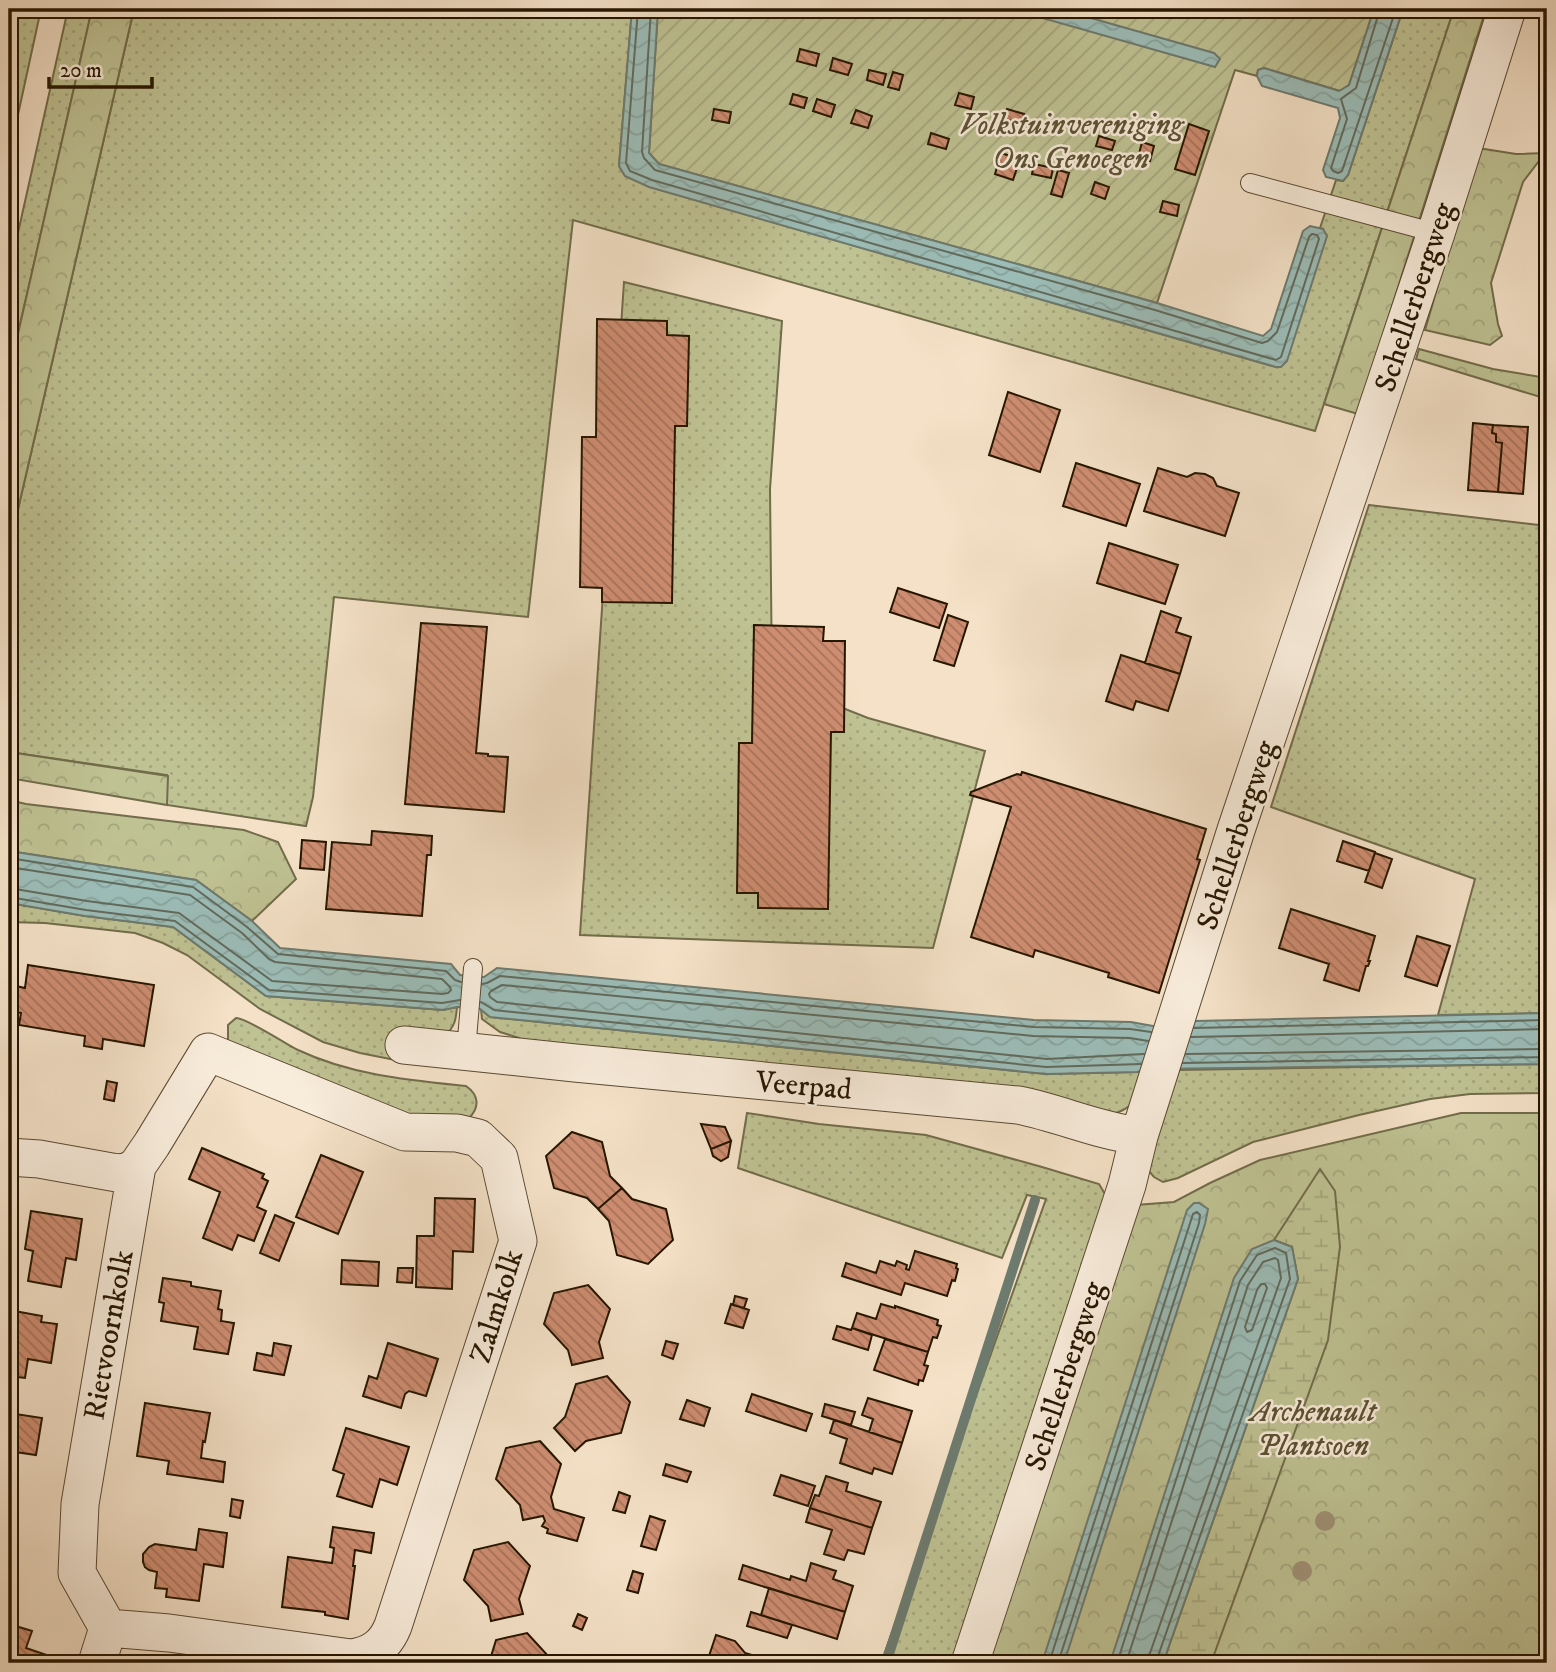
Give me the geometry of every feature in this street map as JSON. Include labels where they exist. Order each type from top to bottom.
[{"type":"street","name":"Schellerbergweg","points":[[970,1663],[1123,1198],[1139,1136],[1240,817],[1436,233],[1507,9]]},
{"type":"street","name":"Veerpad","points":[[404,1045],[467,1037],[589,1065],[1018,1105],[1114,1133],[1139,1136]]},
{"type":"street","name":"Zalmkolk","points":[[108,1628],[169,1633],[351,1661],[377,1648],[389,1636],[393,1626],[518,1241],[499,1158],[478,1138],[457,1133],[405,1132],[208,1052],[137,1166]]},
{"type":"street","points":[[9,1157],[39,1159],[117,1173],[127,1172],[137,1166]]},
{"type":"street","name":"Rietvoornkolk","points":[[108,1628],[77,1573],[80,1504],[137,1166]]},
{"type":"street","points":[[97,1663],[108,1628]]},
{"type":"lane","points":[[1250,183],[1436,233]]},
{"type":"lane","points":[[467,1037],[473,968]]},
{"type":"green space","points":[[9,9],[41,9],[9,156]]},
{"type":"green space","points":[[68,9],[92,9],[9,373],[9,273]]},
{"type":"green space","points":[[92,9],[134,9],[9,548],[9,373]]},
{"type":"green space","points":[[134,9],[632,9],[619,166],[625,176],[650,187],[1276,367],[1323,229],[1320,228],[1336,180],[1343,181],[1348,175],[1403,9],[1454,9],[1315,431],[573,220],[528,617],[334,597],[313,797],[306,826],[167,805],[167,775],[9,752],[9,548]]},
{"type":"green space","name":"Volkstuinvereniging Ons Genoegen","points":[[658,9],[1374,9],[1349,85],[1340,91],[1264,68],[1258,70],[1257,76],[1235,70],[1157,303],[659,164],[649,153]]},
{"type":"green space","points":[[1454,9],[1486,9],[1358,414],[1324,404]]},
{"type":"green space","points":[[1478,148],[1516,154],[1545,153],[1523,182],[1491,283],[1502,336],[1490,345],[1425,330]]},
{"type":"green space","points":[[624,282],[782,321],[770,489],[772,680],[868,718],[985,751],[933,948],[580,935]]},
{"type":"green space","points":[[1419,349],[1493,369],[1547,378],[1547,399],[1416,359]]},
{"type":"green space","points":[[1369,505],[1547,526],[1547,1013],[1438,1015],[1475,879],[1271,807]]},
{"type":"green space","points":[[9,752],[168,776],[167,805],[9,778]]},
{"type":"green space","points":[[9,800],[244,830],[278,842],[296,879],[252,921],[196,880],[9,851]]},
{"type":"green space","points":[[9,903],[173,927],[266,996],[443,1010],[457,1007],[455,1019],[445,1035],[400,1061],[360,1053],[323,1042],[260,1009],[187,955],[163,943],[135,933],[45,923],[9,922]]},
{"type":"green space","points":[[481,1009],[490,1017],[1046,1074],[1137,1072],[1149,1069],[1139,1100],[1112,1115],[540,1049],[500,1032],[482,1019]]},
{"type":"green space","points":[[236,1018],[257,1026],[298,1050],[338,1065],[401,1079],[466,1086],[476,1097],[475,1110],[469,1118],[414,1119],[228,1041],[228,1025]]},
{"type":"green space","points":[[1547,1064],[1547,1093],[1470,1094],[1430,1099],[1253,1142],[1178,1178],[1163,1182],[1148,1170],[1165,1102],[1179,1070]]},
{"type":"green space","points":[[747,1113],[819,1124],[926,1135],[1099,1184],[1108,1199],[953,1663],[881,1663],[1046,1199],[1027,1195],[1002,1258],[738,1168]]},
{"type":"green space","name":"Archenault Plantsoen","points":[[1461,1113],[1547,1113],[1547,1663],[989,1663],[1136,1205],[1174,1202],[1260,1160]]},
{"type":"green space","points":[[1320,1169],[1335,1191],[1340,1247],[1328,1340],[1211,1663],[1163,1663],[1298,1279],[1292,1247],[1274,1240]]},
{"type":"water","points":[[632,9],[658,9],[649,153],[659,164],[1157,303],[1263,336],[1271,329],[1303,231],[1310,226],[1323,229],[1327,236],[1287,361],[1281,367],[1276,367],[649,187],[625,176],[619,166]]},
{"type":"water","points":[[1011,9],[1059,9],[1214,53],[1220,59],[1215,67]]},
{"type":"water","points":[[1374,9],[1403,9],[1348,175],[1343,181],[1326,177],[1323,170],[1340,118],[1338,108],[1262,86],[1257,76],[1258,70],[1264,68],[1339,91],[1349,85]]},
{"type":"water","points":[[9,851],[196,880],[252,921],[280,948],[451,964],[460,975],[484,977],[497,968],[1034,1020],[1131,1022],[1153,1026],[1196,1021],[1547,1013],[1547,1064],[1149,1069],[1137,1072],[1046,1074],[490,1017],[480,1009],[457,1007],[443,1010],[266,996],[173,927],[9,903]]},
{"type":"water","points":[[1194,1203],[1208,1209],[1205,1224],[1064,1663],[1042,1663],[1187,1210]]},
{"type":"water","points":[[1274,1240],[1292,1247],[1298,1279],[1163,1663],[1110,1663],[1234,1278],[1252,1249]]},
{"type":"building","points":[[800,49],[819,54],[816,66],[797,61]]},
{"type":"building","points":[[833,58],[852,64],[848,75],[830,70]]},
{"type":"building","points":[[869,70],[886,74],[883,85],[867,80]]},
{"type":"building","points":[[893,72],[903,75],[899,90],[888,87]]},
{"type":"building","points":[[1541,79],[1547,80],[1547,108],[1539,107]]},
{"type":"building","points":[[959,93],[974,97],[971,109],[955,105]]},
{"type":"building","points":[[793,94],[807,98],[804,108],[790,104]]},
{"type":"building","points":[[817,99],[835,105],[831,117],[813,111]]},
{"type":"building","points":[[714,109],[731,112],[729,123],[712,120]]},
{"type":"building","points":[[1007,109],[1024,114],[1020,124],[1003,118]]},
{"type":"building","points":[[856,110],[872,116],[868,128],[851,123]]},
{"type":"building","points":[[1189,124],[1209,131],[1195,175],[1175,169]]},
{"type":"building","points":[[931,133],[949,139],[946,149],[928,144]]},
{"type":"building","points":[[1099,136],[1115,141],[1112,150],[1096,146]]},
{"type":"building","points":[[1142,142],[1154,146],[1150,161],[1138,158]]},
{"type":"building","points":[[1001,153],[1020,159],[1013,180],[995,174]]},
{"type":"building","points":[[1034,164],[1053,168],[1051,178],[1032,174]]},
{"type":"building","points":[[1058,170],[1069,173],[1062,197],[1051,194]]},
{"type":"building","points":[[1095,182],[1109,187],[1105,199],[1091,194]]},
{"type":"building","points":[[1163,201],[1179,205],[1177,216],[1160,212]]},
{"type":"building","points":[[597,319],[667,321],[667,335],[689,336],[687,426],[675,426],[672,603],[602,602],[602,588],[580,587],[582,437],[596,437]]},
{"type":"building","points":[[1008,392],[1060,410],[1040,472],[989,455]]},
{"type":"building","points":[[1473,423],[1493,425],[1492,433],[1496,434],[1496,442],[1502,443],[1498,492],[1468,490]]},
{"type":"building","points":[[1493,425],[1528,427],[1523,494],[1498,492],[1502,443],[1496,442],[1496,434],[1492,433]]},
{"type":"building","points":[[1076,463],[1140,484],[1126,526],[1063,506]]},
{"type":"building","points":[[1158,468],[1187,477],[1195,473],[1205,474],[1213,478],[1217,486],[1239,493],[1225,536],[1144,511]]},
{"type":"building","points":[[1109,543],[1178,565],[1165,604],[1097,583]]},
{"type":"building","points":[[898,588],[947,604],[939,628],[890,612]]},
{"type":"building","points":[[1161,611],[1181,618],[1176,632],[1191,637],[1180,674],[1145,663]]},
{"type":"building","points":[[948,615],[968,622],[954,666],[934,660]]},
{"type":"building","points":[[421,623],[487,627],[476,753],[508,757],[504,812],[405,804]]},
{"type":"building","points":[[754,625],[824,627],[823,641],[845,641],[844,732],[831,732],[828,909],[758,908],[758,893],[737,893],[739,743],[752,743]]},
{"type":"building","points":[[1121,655],[1180,674],[1168,711],[1136,701],[1133,710],[1106,701]]},
{"type":"building","points":[[1022,772],[1206,829],[1197,859],[1200,860],[1159,993],[1108,977],[1109,973],[1035,950],[1033,957],[971,937],[1011,807],[970,795],[971,792],[1017,774],[1021,775]]},
{"type":"building","points":[[372,831],[432,836],[431,855],[427,855],[422,916],[326,909],[332,842],[371,845]]},
{"type":"building","points":[[302,840],[326,842],[324,870],[300,868]]},
{"type":"building","points":[[1343,841],[1375,852],[1369,871],[1337,861]]},
{"type":"building","points":[[1375,853],[1392,859],[1382,888],[1365,882]]},
{"type":"building","points":[[1291,909],[1375,936],[1370,961],[1359,991],[1324,980],[1329,964],[1279,948]]},
{"type":"building","points":[[1417,936],[1450,946],[1437,986],[1405,976]]},
{"type":"building","points":[[28,965],[154,985],[144,1046],[103,1039],[102,1049],[84,1046],[85,1036],[19,1025],[21,1013],[9,1013],[9,974],[15,975],[16,986],[25,988]]},
{"type":"building","points":[[107,1081],[117,1083],[114,1101],[104,1099]]},
{"type":"building","points":[[701,1124],[725,1127],[731,1141],[711,1149]]},
{"type":"building","points":[[572,1132],[602,1142],[610,1176],[622,1188],[598,1209],[587,1198],[554,1188],[546,1156]]},
{"type":"building","points":[[731,1141],[728,1157],[721,1161],[713,1156],[711,1149]]},
{"type":"building","points":[[202,1148],[264,1174],[262,1178],[268,1181],[257,1207],[266,1211],[254,1241],[238,1235],[232,1250],[203,1238],[220,1192],[189,1179]]},
{"type":"building","points":[[321,1155],[363,1172],[338,1234],[296,1217]]},
{"type":"building","points":[[622,1188],[632,1199],[666,1209],[673,1240],[648,1264],[617,1255],[609,1221],[598,1209]]},
{"type":"building","points":[[435,1198],[475,1199],[473,1252],[453,1251],[452,1289],[416,1287],[417,1236],[434,1236]]},
{"type":"building","points":[[31,1211],[82,1219],[76,1260],[66,1258],[61,1287],[28,1281],[33,1251],[25,1249]]},
{"type":"building","points":[[275,1215],[294,1223],[279,1261],[260,1253]]},
{"type":"building","points":[[915,1251],[957,1264],[955,1281],[952,1280],[947,1296],[905,1283],[901,1295],[842,1276],[846,1263],[876,1273],[880,1261],[895,1266],[897,1261],[907,1265],[906,1269],[909,1270]]},
{"type":"building","points":[[342,1260],[379,1262],[378,1286],[341,1284]]},
{"type":"building","points":[[398,1268],[413,1268],[412,1283],[397,1282]]},
{"type":"building","points":[[9,1277],[16,1279],[15,1290],[9,1289]]},
{"type":"building","points":[[163,1278],[191,1282],[191,1286],[221,1291],[218,1309],[222,1310],[221,1321],[234,1323],[228,1354],[194,1349],[198,1327],[161,1321],[164,1303],[159,1302]]},
{"type":"building","points":[[588,1285],[610,1309],[599,1342],[603,1358],[572,1365],[568,1350],[544,1324],[554,1293]]},
{"type":"building","points":[[735,1296],[747,1299],[744,1308],[733,1305]]},
{"type":"building","points":[[731,1304],[749,1310],[743,1328],[725,1323]]},
{"type":"building","points":[[881,1304],[938,1320],[937,1325],[941,1326],[937,1338],[933,1337],[928,1352],[852,1328],[857,1313],[876,1319]]},
{"type":"building","points":[[9,1310],[42,1316],[41,1322],[57,1324],[51,1363],[28,1359],[25,1378],[9,1376]]},
{"type":"building","points":[[837,1326],[872,1335],[868,1350],[833,1339]]},
{"type":"building","points":[[885,1339],[928,1352],[924,1365],[928,1366],[923,1381],[919,1380],[918,1385],[874,1370]]},
{"type":"building","points":[[666,1341],[678,1344],[673,1359],[662,1355]]},
{"type":"building","points":[[274,1343],[291,1346],[284,1375],[254,1370],[257,1353],[272,1356]]},
{"type":"building","points":[[388,1343],[438,1359],[426,1396],[409,1391],[405,1394],[401,1408],[363,1396],[369,1376],[377,1379]]},
{"type":"building","points":[[607,1376],[630,1402],[621,1433],[586,1441],[575,1451],[554,1428],[565,1417],[576,1384]]},
{"type":"building","points":[[752,1394],[812,1414],[806,1431],[746,1411]]},
{"type":"building","points":[[868,1398],[912,1411],[902,1443],[869,1432],[873,1419],[862,1415]]},
{"type":"building","points":[[687,1400],[710,1408],[704,1426],[680,1419]]},
{"type":"building","points":[[145,1403],[210,1413],[201,1458],[225,1462],[223,1482],[167,1474],[169,1461],[137,1456]]},
{"type":"building","points":[[825,1404],[855,1412],[851,1425],[822,1416]]},
{"type":"building","points":[[9,1413],[42,1418],[36,1455],[15,1452],[12,1468],[9,1467]]},
{"type":"building","points":[[834,1420],[902,1443],[892,1474],[874,1468],[872,1474],[840,1463],[847,1439],[830,1433]]},
{"type":"building","points":[[346,1428],[409,1447],[397,1485],[380,1479],[372,1507],[337,1496],[344,1474],[333,1470]]},
{"type":"building","points":[[540,1441],[561,1464],[551,1497],[554,1509],[584,1518],[577,1541],[547,1533],[548,1529],[542,1526],[545,1521],[543,1516],[523,1520],[520,1505],[496,1479],[506,1448]]},
{"type":"building","points":[[666,1464],[691,1472],[687,1482],[663,1475]]},
{"type":"building","points":[[781,1475],[815,1486],[808,1506],[774,1495]]},
{"type":"building","points":[[826,1476],[848,1483],[846,1491],[881,1502],[872,1528],[810,1508],[815,1495],[819,1496]]},
{"type":"building","points":[[619,1492],[630,1496],[625,1513],[613,1510]]},
{"type":"building","points":[[232,1499],[243,1501],[240,1518],[230,1516]]},
{"type":"building","points":[[810,1508],[872,1528],[864,1554],[848,1550],[844,1560],[824,1554],[832,1530],[806,1522]]},
{"type":"building","points":[[650,1516],[665,1521],[656,1550],[641,1546]]},
{"type":"building","points":[[9,1519],[15,1520],[9,1559]]},
{"type":"building","points":[[333,1527],[374,1533],[371,1553],[355,1550],[348,1619],[325,1615],[325,1612],[282,1607],[288,1557],[332,1563],[334,1548],[330,1547]]},
{"type":"building","points":[[199,1529],[227,1533],[223,1567],[204,1564],[199,1601],[166,1597],[167,1589],[155,1588],[157,1572],[145,1567],[143,1554],[155,1544],[196,1550]]},
{"type":"building","points":[[508,1542],[530,1566],[519,1599],[523,1614],[491,1621],[488,1606],[464,1580],[474,1550]]},
{"type":"building","points":[[811,1563],[836,1571],[833,1579],[853,1586],[845,1612],[739,1579],[743,1565],[790,1580],[791,1576],[806,1581]]},
{"type":"building","points":[[633,1571],[643,1574],[638,1593],[627,1590]]},
{"type":"building","points":[[769,1588],[845,1612],[837,1639],[761,1615]]},
{"type":"building","points":[[751,1612],[792,1625],[787,1638],[747,1626]]},
{"type":"building","points":[[578,1614],[587,1618],[582,1630],[573,1626]]},
{"type":"building","points":[[9,1624],[32,1631],[26,1648],[47,1655],[44,1663],[9,1663]]},
{"type":"building","points":[[527,1633],[550,1658],[549,1663],[489,1663],[496,1640]]},
{"type":"building","points":[[716,1635],[735,1641],[745,1653],[779,1663],[720,1663],[708,1659]]},
{"type":"waterway","points":[[886,1663],[1035,1200]]}]
